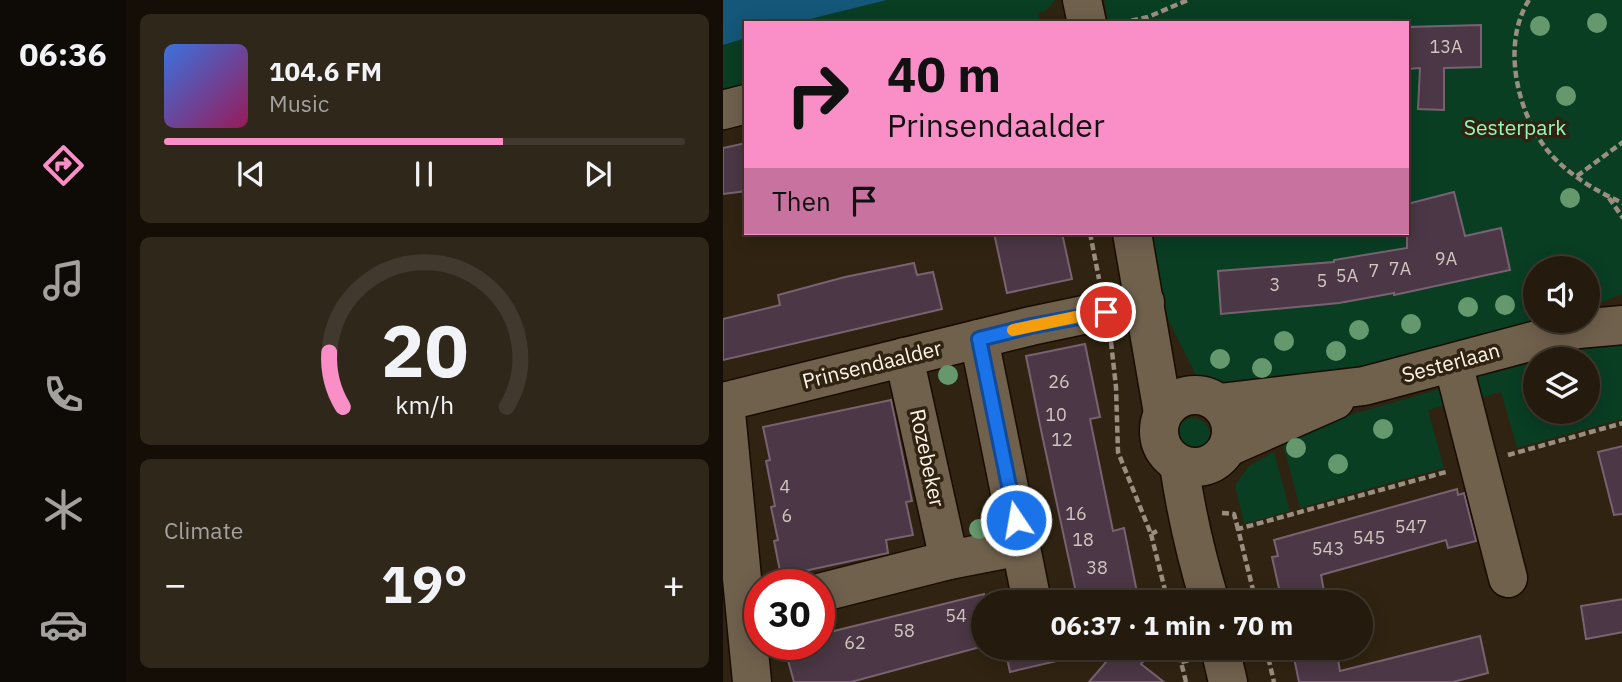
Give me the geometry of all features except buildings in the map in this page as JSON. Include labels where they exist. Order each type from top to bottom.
[{"type":"street","points":[[723,110],[744,105]]},
{"type":"street","points":[[1132,235],[1145,302],[1192,403],[1231,424],[1205,459],[1187,519],[1206,590]]},
{"type":"street","name":"Prinsendaalder","points":[[724,402],[1031,326],[1145,302]]},
{"type":"street","name":"Sesterlaan","points":[[1600,318],[1622,307]]},
{"type":"street","name":"Sesterlaan","points":[[1600,328],[1622,326]]},
{"type":"street","name":"Sesterlaan","points":[[1192,403],[1364,386],[1563,333]]},
{"type":"street","points":[[979,339],[1030,590]]},
{"type":"street","name":"Rozebeker","points":[[904,357],[949,560]]},
{"type":"street","points":[[1453,363],[1508,578]]},
{"type":"street","name":"Sesterlaan","points":[[1205,459],[1364,386]]},
{"type":"street","points":[[724,402],[747,569]]},
{"type":"street","points":[[1192,403],[1159,424],[1158,436],[1169,458],[1205,459]]},
{"type":"street","points":[[835,589],[949,560],[1021,546]]},
{"type":"street","points":[[752,660],[752,682]]},
{"type":"street","points":[[1223,660],[1228,682]]},
{"type":"path","points":[[1091,18],[1148,17],[1188,0]]},
{"type":"path","points":[[1529,0],[1523,9],[1514,49],[1517,87],[1529,121],[1548,152],[1577,176],[1609,198],[1622,203]]},
{"type":"path","points":[[1577,176],[1622,142]]},
{"type":"path","points":[[1609,198],[1622,218]]},
{"type":"path","points":[[1253,590],[1238,529],[1622,423]]},
{"type":"path","points":[[1151,534],[1165,590]]},
{"type":"path","points":[[1269,660],[1274,682]]},
{"type":"green space","points":[[887,0],[1055,0],[1046,11],[1038,13],[1040,19],[1032,21],[802,21]]},
{"type":"green space","name":"Sesterpark","points":[[1104,0],[1622,0],[1622,294],[1600,303],[1600,256],[1523,256],[1523,325],[1311,384],[1212,386],[1195,374],[1168,319],[1150,235],[1409,235],[1409,21],[1108,21]]},
{"type":"green space","points":[[744,39],[744,91],[723,96],[723,45]]},
{"type":"green space","points":[[1622,339],[1622,419],[1517,448],[1501,392],[1475,399],[1478,377],[1523,365],[1523,424],[1600,424],[1600,347],[1591,347]]},
{"type":"green space","points":[[1440,389],[1454,403],[1428,410],[1444,468],[1300,508],[1281,437]]},
{"type":"green space","points":[[1193,418],[1205,423],[1210,435],[1205,447],[1193,452],[1181,447],[1176,435],[1181,423]]},
{"type":"green space","points":[[1274,452],[1290,511],[1244,524],[1235,485],[1249,466]]},
{"type":"water","points":[[723,0],[887,0],[802,21],[744,21],[744,39],[723,45]]},
{"type":"slow traffic","points":[[1013,330],[1075,317]]},
{"type":"route","points":[[1016,520],[979,339],[1106,312]]}]
